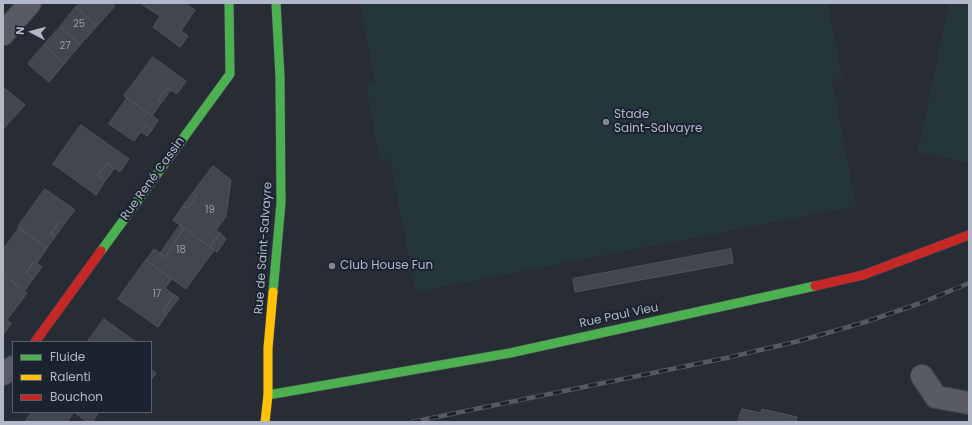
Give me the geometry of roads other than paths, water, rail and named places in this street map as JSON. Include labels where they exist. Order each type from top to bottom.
[{"type":"street","points":[[3,34],[30,3]]},
{"type":"street","name":"Rue René Cassin","points":[[36,341],[230,74],[229,3]]},
{"type":"street","name":"Rue de Saint-Salvayre","points":[[266,422],[268,395],[268,348],[281,203],[280,77],[276,3]]},
{"type":"street","name":"Rue Paul Vieu","points":[[268,395],[510,353],[863,275],[969,235]]},
{"type":"street","points":[[3,374],[12,368]]},
{"type":"street","points":[[922,376],[936,396],[969,403]]},
{"type":"railway","points":[[412,422],[726,358],[799,341],[862,323],[921,303],[969,283]]},
{"type":"place","name":"Stade Saint-Salvayre","points":[[606,122]]},
{"type":"place","name":"Club House Fun","points":[[332,266]]}]
